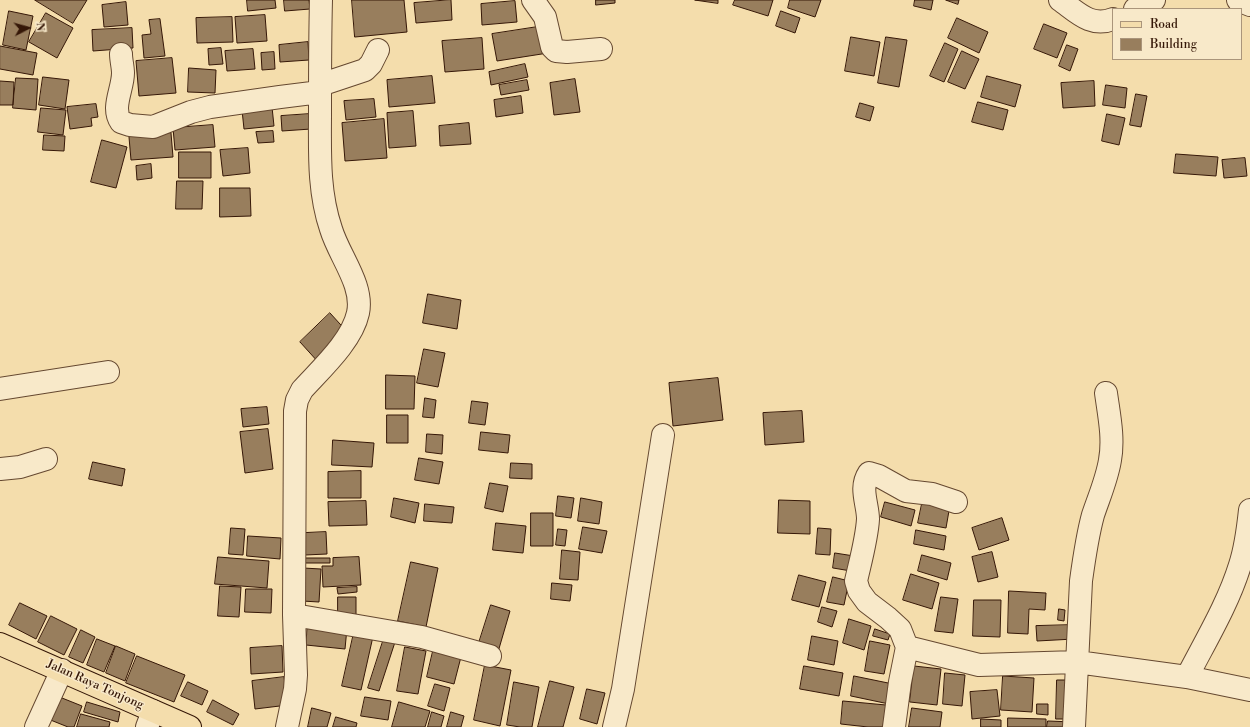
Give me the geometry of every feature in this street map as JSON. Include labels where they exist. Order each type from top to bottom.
[{"type":"main road","name":"Jalan Raya Tonjong","points":[[0,644],[62,670],[150,719],[190,727]]},
{"type":"street","points":[[286,727],[295,689],[296,675],[294,615],[295,411],[297,400],[302,390],[347,339],[355,327],[359,312],[359,297],[356,284],[341,255],[331,229],[324,202],[320,174],[321,0]]},
{"type":"street","points":[[533,0],[545,16],[552,47],[556,51],[567,52],[600,50]]},
{"type":"street","points":[[1060,0],[1092,21],[1104,22],[1112,19]]},
{"type":"street","points":[[1137,8],[1154,0]]},
{"type":"street","points":[[1238,0],[1250,5]]},
{"type":"street","points":[[121,54],[123,73],[116,110],[121,122],[130,125],[153,127],[192,112],[210,107],[280,97],[320,89],[365,70],[371,64],[378,50]]},
{"type":"street","points":[[0,388],[108,372]]},
{"type":"street","points":[[1074,727],[1083,561],[1093,516],[1106,479],[1110,459],[1111,428],[1106,393]]},
{"type":"street","points":[[614,727],[623,689],[664,435]]},
{"type":"street","points":[[0,468],[20,468],[46,459]]},
{"type":"street","points":[[894,727],[900,682],[907,646],[900,629],[867,602],[856,581],[868,519],[864,489],[866,479],[869,474],[879,476],[906,491],[932,494],[956,502]]},
{"type":"street","points":[[1187,677],[1232,589],[1245,544],[1250,510]]},
{"type":"street","points":[[294,615],[422,637],[490,656]]},
{"type":"street","points":[[907,646],[979,665],[1077,662],[1187,677],[1250,690]]},
{"type":"street","points":[[36,727],[62,670]]},
{"type":"building","points":[[35,0],[87,0],[73,23]]},
{"type":"building","points":[[247,0],[275,0],[276,8],[248,11]]},
{"type":"building","points":[[284,0],[309,0],[310,9],[285,11]]},
{"type":"building","points":[[352,0],[404,0],[407,32],[355,37]]},
{"type":"building","points":[[451,0],[452,20],[416,23],[414,3]]},
{"type":"building","points":[[596,0],[615,0],[615,3],[596,5]]},
{"type":"building","points":[[695,0],[718,0],[718,3]]},
{"type":"building","points":[[735,0],[773,0],[768,16],[733,5]]},
{"type":"building","points":[[790,0],[821,0],[815,17],[788,8]]},
{"type":"building","points":[[915,0],[933,0],[931,10],[914,6]]},
{"type":"building","points":[[946,0],[959,0],[958,4]]},
{"type":"building","points":[[515,1],[517,22],[482,25],[481,4]]},
{"type":"building","points":[[126,2],[128,25],[104,27],[102,5]]},
{"type":"building","points":[[9,11],[33,16],[26,50],[3,45]]},
{"type":"building","points":[[781,11],[800,18],[795,33],[776,26]]},
{"type":"building","points":[[46,13],[73,28],[57,58],[29,42]]},
{"type":"building","points":[[265,15],[267,41],[237,43],[235,17]]},
{"type":"building","points":[[232,17],[233,42],[197,43],[196,18]]},
{"type":"building","points":[[957,18],[988,32],[979,53],[948,38]]},
{"type":"building","points":[[160,19],[165,56],[144,58],[142,35],[151,34],[149,20]]},
{"type":"building","points":[[1044,24],[1067,33],[1057,58],[1034,49]]},
{"type":"building","points":[[544,26],[548,53],[497,61],[492,34]]},
{"type":"building","points":[[132,28],[133,48],[93,51],[92,30]]},
{"type":"building","points":[[851,37],[880,42],[874,76],[845,71]]},
{"type":"building","points":[[886,37],[907,40],[899,87],[878,83]]},
{"type":"building","points":[[482,38],[484,69],[445,72],[442,41]]},
{"type":"building","points":[[308,42],[309,60],[280,62],[279,45]]},
{"type":"building","points":[[945,43],[958,49],[944,82],[930,76]]},
{"type":"building","points":[[1067,45],[1078,49],[1070,71],[1059,66]]},
{"type":"building","points":[[0,46],[37,53],[33,75],[0,69]]},
{"type":"building","points":[[221,48],[223,64],[209,65],[208,49]]},
{"type":"building","points":[[253,49],[255,69],[227,71],[225,51]]},
{"type":"building","points":[[962,51],[979,59],[965,89],[948,82]]},
{"type":"building","points":[[274,52],[275,69],[262,70],[261,53]]},
{"type":"building","points":[[172,58],[176,93],[139,96],[136,61]]},
{"type":"building","points":[[525,64],[528,77],[491,85],[489,72]]},
{"type":"building","points":[[189,68],[216,70],[215,93],[188,92]]},
{"type":"building","points":[[432,76],[435,103],[389,107],[387,80]]},
{"type":"building","points":[[987,76],[1021,85],[1015,107],[981,97]]},
{"type":"building","points":[[43,77],[69,80],[65,109],[39,105]]},
{"type":"building","points":[[16,78],[38,79],[36,110],[13,108]]},
{"type":"building","points":[[575,79],[580,112],[554,115],[550,83]]},
{"type":"building","points":[[527,80],[529,90],[501,95],[499,85]]},
{"type":"building","points":[[0,81],[14,82],[13,105],[0,105]]},
{"type":"building","points":[[1094,81],[1095,106],[1063,108],[1061,83]]},
{"type":"building","points":[[1106,85],[1127,88],[1125,108],[1103,105]]},
{"type":"building","points":[[1136,94],[1147,96],[1141,127],[1130,125]]},
{"type":"building","points":[[521,96],[523,113],[496,117],[494,100]]},
{"type":"building","points":[[374,99],[376,117],[346,120],[344,101]]},
{"type":"building","points":[[978,102],[1008,110],[1003,130],[972,122]]},
{"type":"building","points":[[860,103],[874,107],[870,121],[856,117]]},
{"type":"building","points":[[96,104],[98,117],[91,118],[92,126],[70,129],[67,107]]},
{"type":"building","points":[[272,107],[274,126],[244,129],[242,110]]},
{"type":"building","points":[[41,108],[66,110],[63,135],[38,132]]},
{"type":"building","points":[[413,111],[416,146],[389,148],[387,113]]},
{"type":"building","points":[[310,114],[311,129],[282,131],[281,116]]},
{"type":"building","points":[[1107,114],[1125,118],[1119,145],[1102,141]]},
{"type":"building","points":[[384,119],[387,158],[345,161],[342,123]]},
{"type":"building","points":[[469,123],[471,144],[440,146],[439,126]]},
{"type":"building","points":[[213,125],[215,147],[175,150],[173,128]]},
{"type":"building","points":[[273,131],[274,142],[258,143],[256,132]]},
{"type":"building","points":[[171,133],[173,157],[131,160],[129,137]]},
{"type":"building","points":[[44,135],[65,136],[64,151],[43,150]]},
{"type":"building","points":[[102,140],[127,147],[116,188],[91,182]]},
{"type":"building","points":[[248,148],[250,173],[223,176],[220,150]]},
{"type":"building","points":[[179,152],[211,152],[211,178],[179,178]]},
{"type":"building","points":[[1176,154],[1218,157],[1216,176],[1174,173]]},
{"type":"building","points":[[1245,158],[1247,176],[1224,178],[1222,160]]},
{"type":"building","points":[[151,164],[152,178],[137,180],[136,166]]},
{"type":"building","points":[[177,181],[203,181],[202,209],[176,209]]},
{"type":"building","points":[[220,188],[250,188],[251,216],[220,217]]},
{"type":"building","points":[[428,294],[461,300],[457,329],[423,323]]},
{"type":"building","points":[[330,313],[350,335],[319,363],[300,342]]},
{"type":"building","points":[[424,349],[445,353],[438,387],[417,383]]},
{"type":"building","points":[[386,375],[415,376],[414,409],[386,409]]},
{"type":"building","points":[[718,378],[723,420],[673,426],[669,383]]},
{"type":"building","points":[[425,398],[436,400],[434,418],[423,417]]},
{"type":"building","points":[[472,401],[488,403],[485,425],[469,423]]},
{"type":"building","points":[[267,407],[269,424],[243,427],[241,409]]},
{"type":"building","points":[[802,411],[804,442],[765,445],[763,413]]},
{"type":"building","points":[[387,415],[408,415],[408,443],[387,443]]},
{"type":"building","points":[[268,429],[273,469],[245,473],[240,432]]},
{"type":"building","points":[[481,432],[510,435],[508,453],[479,450]]},
{"type":"building","points":[[427,434],[443,435],[442,454],[426,452]]},
{"type":"building","points":[[333,440],[374,443],[372,467],[332,465]]},
{"type":"building","points":[[419,458],[443,462],[439,484],[415,480]]},
{"type":"building","points":[[93,462],[125,469],[122,486],[89,479]]},
{"type":"building","points":[[511,463],[532,464],[532,479],[510,478]]},
{"type":"building","points":[[361,471],[361,498],[328,498],[328,472]]},
{"type":"building","points":[[490,483],[508,486],[503,512],[485,508]]},
{"type":"building","points":[[558,496],[574,498],[571,518],[556,516]]},
{"type":"building","points":[[394,498],[419,503],[415,523],[391,517]]},
{"type":"building","points":[[581,498],[602,502],[599,524],[578,521]]},
{"type":"building","points":[[923,499],[950,505],[946,528],[918,523]]},
{"type":"building","points":[[779,500],[810,501],[810,534],[778,533]]},
{"type":"building","points":[[366,501],[367,525],[329,526],[328,502]]},
{"type":"building","points":[[885,502],[915,510],[911,526],[881,517]]},
{"type":"building","points":[[425,504],[454,507],[452,523],[424,521]]},
{"type":"building","points":[[531,513],[553,513],[553,546],[531,546]]},
{"type":"building","points":[[1002,518],[1009,540],[979,550],[972,528]]},
{"type":"building","points":[[496,523],[526,526],[523,553],[493,550]]},
{"type":"building","points":[[583,527],[607,531],[602,553],[579,549]]},
{"type":"building","points":[[231,528],[245,529],[243,555],[229,554]]},
{"type":"building","points":[[818,528],[831,529],[830,555],[816,554]]},
{"type":"building","points":[[558,529],[567,530],[565,546],[556,545]]},
{"type":"building","points":[[916,530],[946,536],[944,550],[914,544]]},
{"type":"building","points":[[326,532],[327,554],[305,555],[305,533]]},
{"type":"building","points":[[248,536],[281,538],[280,559],[247,556]]},
{"type":"building","points":[[562,550],[580,552],[578,580],[560,579]]},
{"type":"building","points":[[992,552],[998,577],[978,582],[972,557]]},
{"type":"building","points":[[835,553],[854,556],[851,571],[833,568]]},
{"type":"building","points":[[922,555],[951,563],[947,580],[918,571]]},
{"type":"building","points":[[218,557],[269,561],[267,588],[215,584]]},
{"type":"building","points":[[359,557],[361,585],[323,587],[322,566],[333,566],[333,558]]},
{"type":"building","points":[[301,558],[330,558],[330,563],[301,563]]},
{"type":"building","points":[[411,562],[438,568],[426,627],[398,621]]},
{"type":"building","points":[[303,568],[321,569],[319,602],[302,601]]},
{"type":"building","points":[[911,574],[939,583],[932,609],[903,600]]},
{"type":"building","points":[[799,575],[826,582],[819,607],[792,600]]},
{"type":"building","points":[[833,577],[849,581],[844,605],[827,602]]},
{"type":"building","points":[[552,583],[572,585],[570,601],[551,599]]},
{"type":"building","points":[[220,586],[241,587],[239,617],[218,616]]},
{"type":"building","points":[[357,587],[357,592],[338,594],[337,588]]},
{"type":"building","points":[[246,589],[272,589],[271,613],[245,612]]},
{"type":"building","points":[[1009,591],[1046,593],[1045,610],[1029,609],[1028,634],[1008,633]]},
{"type":"building","points":[[338,597],[356,597],[356,620],[338,620]]},
{"type":"building","points":[[941,597],[958,599],[953,633],[935,631]]},
{"type":"building","points":[[974,600],[1001,600],[1000,637],[973,636]]},
{"type":"building","points":[[20,603],[47,616],[36,639],[9,625]]},
{"type":"building","points":[[491,605],[510,611],[498,652],[478,646]]},
{"type":"building","points":[[822,607],[837,611],[832,627],[818,622]]},
{"type":"building","points":[[1059,609],[1065,610],[1064,621],[1058,620]]},
{"type":"building","points":[[51,616],[77,629],[64,655],[38,642]]},
{"type":"building","points":[[849,619],[871,626],[864,650],[843,643]]},
{"type":"building","points":[[308,624],[347,628],[345,649],[306,645]]},
{"type":"building","points":[[1073,625],[1074,639],[1037,641],[1036,626]]},
{"type":"building","points":[[355,628],[374,632],[361,690],[342,686]]},
{"type":"building","points":[[875,629],[890,634],[888,640],[873,636]]},
{"type":"building","points":[[81,630],[95,637],[83,663],[69,657]]},
{"type":"building","points":[[386,632],[397,636],[379,691],[368,688]]},
{"type":"building","points":[[812,636],[838,641],[834,665],[808,660]]},
{"type":"building","points":[[97,639],[115,646],[104,672],[87,665]]},
{"type":"building","points":[[870,641],[890,645],[884,674],[865,671]]},
{"type":"building","points":[[116,646],[135,654],[125,681],[106,673]]},
{"type":"building","points":[[282,646],[283,672],[251,674],[250,648]]},
{"type":"building","points":[[405,647],[426,651],[418,694],[397,691]]},
{"type":"building","points":[[434,647],[462,653],[454,684],[427,677]]},
{"type":"building","points":[[137,656],[185,675],[174,702],[126,683]]},
{"type":"building","points":[[485,665],[511,670],[500,726],[474,720]]},
{"type":"building","points":[[804,666],[843,673],[839,696],[800,689]]},
{"type":"building","points":[[914,666],[941,669],[937,705],[910,702]]},
{"type":"building","points":[[945,673],[965,675],[962,706],[943,704]]},
{"type":"building","points":[[854,676],[893,684],[889,704],[851,696]]},
{"type":"building","points":[[1003,676],[1034,678],[1032,712],[1001,710]]},
{"type":"building","points":[[284,677],[288,705],[255,709],[252,681]]},
{"type":"building","points":[[1057,680],[1075,680],[1074,719],[1056,719]]},
{"type":"building","points":[[550,681],[574,687],[563,727],[538,727]]},
{"type":"building","points":[[188,682],[208,691],[202,705],[181,696]]},
{"type":"building","points":[[514,682],[539,687],[532,727],[507,725]]},
{"type":"building","points":[[435,684],[450,688],[444,711],[428,706]]},
{"type":"building","points":[[587,689],[605,693],[597,724],[580,719]]},
{"type":"building","points":[[997,690],[1000,716],[972,719],[970,692]]},
{"type":"building","points":[[57,696],[82,706],[74,727],[68,727],[48,719]]},
{"type":"building","points":[[365,697],[391,701],[388,720],[361,716]]},
{"type":"building","points":[[213,700],[239,714],[233,725],[207,712]]},
{"type":"building","points":[[843,701],[886,705],[883,727],[841,724]]},
{"type":"building","points":[[87,702],[120,712],[118,722],[84,712]]},
{"type":"building","points":[[399,702],[430,711],[425,727],[392,727]]},
{"type":"building","points":[[1037,704],[1048,704],[1048,715],[1037,714]]},
{"type":"building","points":[[312,708],[331,713],[327,727],[308,727]]},
{"type":"building","points":[[912,708],[942,712],[940,727],[909,727]]},
{"type":"building","points":[[432,712],[444,716],[441,727],[428,727]]},
{"type":"building","points":[[451,712],[464,716],[461,727],[447,727]]},
{"type":"building","points":[[81,714],[110,722],[109,727],[77,727]]},
{"type":"building","points":[[336,717],[357,723],[356,727],[333,727]]},
{"type":"building","points":[[1008,718],[1046,719],[1046,727],[1008,727]]},
{"type":"building","points":[[981,719],[1001,720],[1001,727],[981,727]]},
{"type":"building","points":[[1048,721],[1073,722],[1073,727],[1047,727]]}]
